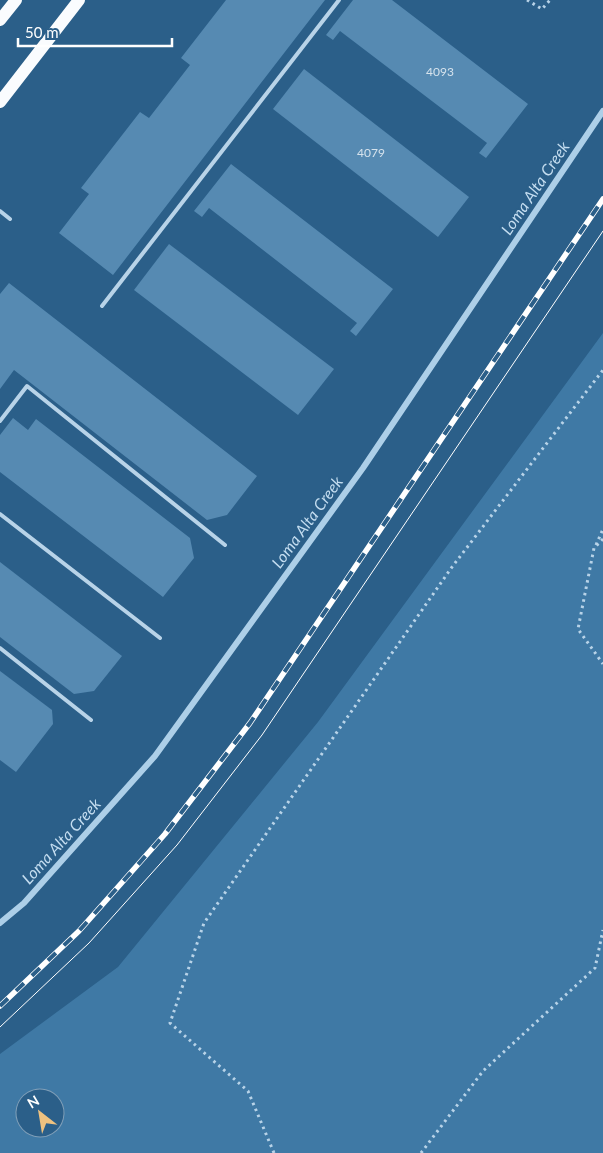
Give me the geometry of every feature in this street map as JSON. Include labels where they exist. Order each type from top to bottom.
[{"type":"main road","points":[[0,20],[16,0]]},
{"type":"main road","points":[[0,102],[78,0]]},
{"type":"lane","points":[[102,306],[339,0]]},
{"type":"lane","points":[[0,211],[10,218]]},
{"type":"lane","points":[[0,421],[28,386],[225,545]]},
{"type":"lane","points":[[0,514],[160,638]]},
{"type":"lane","points":[[0,648],[91,720]]},
{"type":"path","points":[[527,0],[542,9],[550,0]]},
{"type":"path","points":[[274,1153],[248,1090],[170,1023],[204,923],[452,568],[603,370]]},
{"type":"path","points":[[603,529],[594,548],[578,629],[603,664]]},
{"type":"path","points":[[594,548],[603,539]]},
{"type":"path","points":[[421,1153],[483,1071],[595,968],[603,930]]},
{"type":"shaded area","points":[[603,333],[603,1153],[0,1153],[0,1054],[118,967],[318,722]]},
{"type":"building","points":[[226,0],[325,0],[113,275],[59,233],[89,194],[81,188],[140,112],[149,118],[190,65],[181,58]]},
{"type":"building","points":[[353,0],[392,0],[528,104],[486,158],[479,153],[487,143],[340,31],[333,40],[326,35]]},
{"type":"building","points":[[304,69],[469,197],[438,237],[273,109]]},
{"type":"building","points":[[231,164],[393,289],[356,336],[350,331],[357,323],[209,208],[202,217],[194,211]]},
{"type":"building","points":[[169,244],[334,369],[298,415],[134,290]]},
{"type":"building","points":[[9,283],[257,476],[227,515],[207,520],[14,370],[0,389],[0,294]]},
{"type":"building","points":[[13,418],[28,430],[36,419],[190,538],[194,558],[163,597],[0,472],[0,435]]},
{"type":"building","points":[[0,562],[122,656],[94,691],[74,694],[0,637]]},
{"type":"building","points":[[0,671],[52,710],[53,724],[16,772],[0,760]]},
{"type":"waterway","name":"Loma Alta Creek","points":[[0,923],[24,903],[155,756],[363,468],[603,111]]},
{"type":"tram line","points":[[0,1027],[89,943],[177,845],[262,735],[603,231]]},
{"type":"railway","points":[[0,1006],[79,931],[165,834],[250,723],[603,199]]}]
